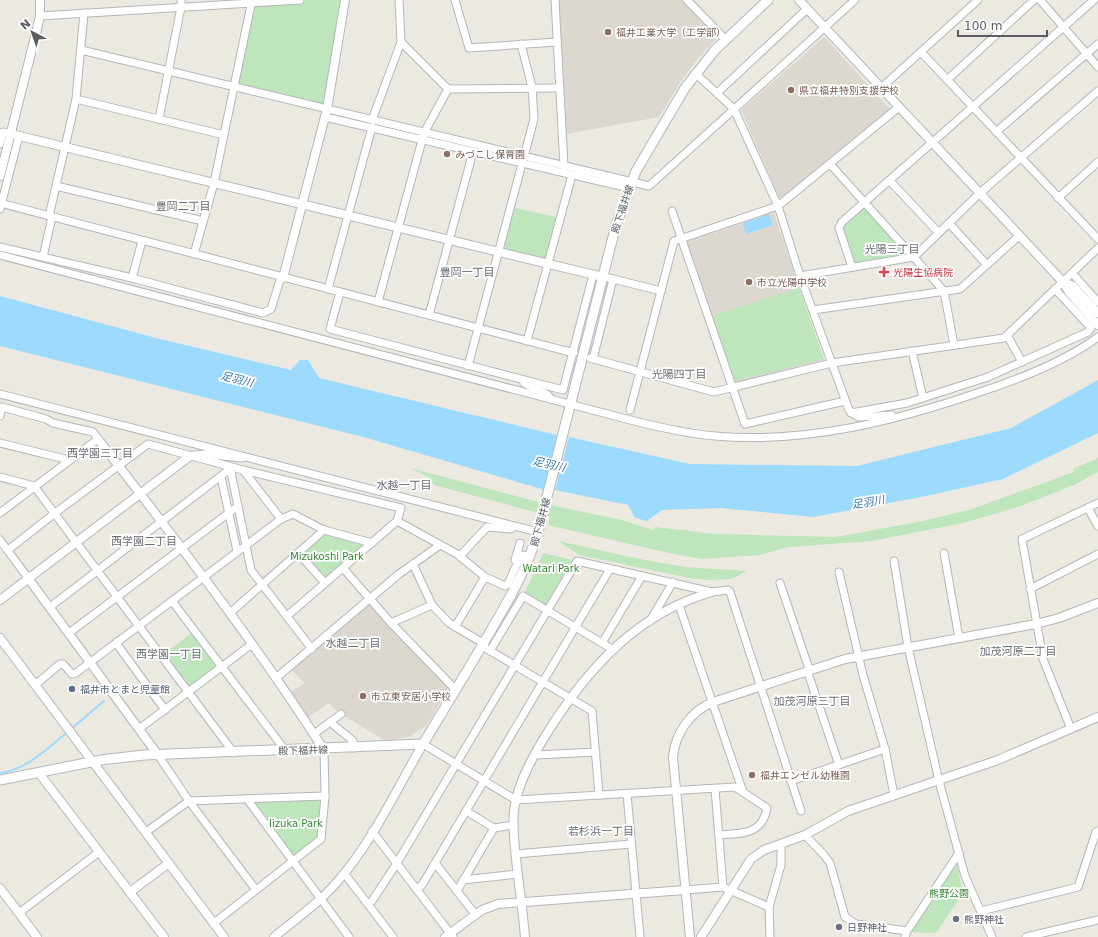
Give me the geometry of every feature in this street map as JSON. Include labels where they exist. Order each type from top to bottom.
[{"type":"main road","name":"殿下福井線","points":[[0,780],[92,762],[158,755],[324,750],[423,744],[483,645],[517,585],[530,556],[538,532],[616,225],[630,185],[649,148],[696,73],[725,40],[768,0]]},
{"type":"street","points":[[0,176],[40,16],[40,0]]},
{"type":"street","points":[[40,16],[181,4],[300,0]]},
{"type":"street","points":[[0,247],[132,278],[263,313],[271,309],[303,205],[326,113],[344,0]]},
{"type":"street","points":[[328,289],[372,124],[401,42],[399,0]]},
{"type":"street","points":[[455,0],[469,48],[557,42]]},
{"type":"street","points":[[555,0],[564,166]]},
{"type":"street","points":[[688,0],[725,40]]},
{"type":"street","points":[[799,0],[1064,282],[1069,292],[1098,325]]},
{"type":"street","points":[[81,50],[235,87],[326,113],[522,159],[572,175],[630,185],[649,186],[855,0]]},
{"type":"street","points":[[881,88],[978,0]]},
{"type":"street","points":[[947,80],[1034,0]]},
{"type":"street","points":[[1040,0],[1098,67]]},
{"type":"street","points":[[852,267],[839,228],[842,222],[1094,0]]},
{"type":"street","points":[[194,254],[214,183],[252,1]]},
{"type":"street","points":[[159,119],[181,4]]},
{"type":"street","points":[[717,93],[807,9]]},
{"type":"street","points":[[43,257],[56,186],[76,99],[84,13]]},
{"type":"street","points":[[401,42],[448,89],[532,87],[560,88]]},
{"type":"street","points":[[468,366],[522,159],[534,119],[532,87],[521,44]]},
{"type":"street","points":[[996,132],[1098,44]]},
{"type":"street","points":[[921,52],[1098,240]]},
{"type":"street","points":[[696,73],[734,109],[778,206],[800,276],[851,414],[858,417],[894,415],[899,417]]},
{"type":"street","points":[[378,302],[423,136],[448,89]]},
{"type":"street","points":[[800,276],[914,257],[980,193],[1098,91]]},
{"type":"street","points":[[76,99],[224,135]]},
{"type":"street","points":[[630,410],[674,241],[778,206],[899,107]]},
{"type":"street","points":[[0,144],[3,132],[661,291]]},
{"type":"street","points":[[19,136],[0,205],[574,353]]},
{"type":"street","points":[[423,136],[473,152],[564,166],[630,185]]},
{"type":"street","points":[[429,316],[473,152]]},
{"type":"street","points":[[1058,198],[1098,162]]},
{"type":"street","points":[[830,164],[944,291],[954,345]]},
{"type":"street","points":[[527,341],[572,175]]},
{"type":"street","points":[[890,181],[939,233]]},
{"type":"street","points":[[56,186],[203,221]]},
{"type":"street","points":[[672,212],[745,424],[845,401]]},
{"type":"street","points":[[949,223],[987,265]]},
{"type":"street","points":[[813,310],[960,289],[1020,235]]},
{"type":"street","points":[[132,278],[142,241]]},
{"type":"street","points":[[613,279],[592,358],[714,392],[832,363],[1004,338],[1098,248]]},
{"type":"street","points":[[0,255],[553,401],[667,429],[716,436],[753,437],[824,432],[899,417],[1000,386],[1078,350],[1098,337]]},
{"type":"street","points":[[1072,273],[1098,302]]},
{"type":"street","points":[[340,292],[330,329],[563,390],[574,353],[593,275]]},
{"type":"street","points":[[1064,282],[1073,286],[1098,313]]},
{"type":"street","points":[[851,414],[923,398],[988,377],[1082,336],[1091,328],[1055,290]]},
{"type":"street","points":[[1007,335],[1022,362]]},
{"type":"street","points":[[912,351],[923,398]]},
{"type":"street","points":[[518,379],[548,395],[553,401]]},
{"type":"street","points":[[0,394],[538,532]]},
{"type":"street","points":[[0,416],[2,407],[53,423],[93,432],[230,613],[324,750],[325,796],[321,839],[214,923]]},
{"type":"street","points":[[0,513],[98,439]]},
{"type":"street","points":[[0,443],[69,460]]},
{"type":"street","points":[[8,550],[55,512],[148,444],[230,468],[401,508],[397,522],[287,616]]},
{"type":"street","points":[[0,600],[190,456],[205,454],[238,458],[253,458]]},
{"type":"street","points":[[50,607],[221,477],[230,468]]},
{"type":"street","points":[[230,468],[252,570],[312,648]]},
{"type":"street","points":[[243,470],[280,519]]},
{"type":"street","points":[[0,477],[34,486],[77,541],[234,753]]},
{"type":"street","points":[[221,477],[237,551]]},
{"type":"street","points":[[1071,729],[1043,659],[1022,539],[1098,503]]},
{"type":"street","points":[[69,634],[238,506]]},
{"type":"street","points":[[1088,508],[1098,526]]},
{"type":"street","points":[[35,685],[60,664],[63,664],[72,674],[74,674],[280,519],[292,514],[324,530],[372,543]]},
{"type":"street","points":[[397,522],[460,556],[485,577],[502,586],[507,585],[522,554],[530,556]]},
{"type":"street","points":[[460,556],[487,527],[513,529],[523,528]]},
{"type":"street","points":[[230,613],[324,530]]},
{"type":"street","points":[[0,540],[158,755],[188,801],[256,890]]},
{"type":"street","points":[[502,586],[516,558],[520,543]]},
{"type":"street","points":[[276,678],[369,599],[413,564],[440,545]]},
{"type":"street","points":[[298,553],[325,583]]},
{"type":"street","points":[[944,553],[959,638]]},
{"type":"street","points":[[1030,588],[1098,554]]},
{"type":"street","points":[[368,904],[372,901],[397,863],[577,561],[712,592]]},
{"type":"street","points":[[894,561],[908,647],[938,781],[966,876],[992,937]]},
{"type":"street","points":[[413,564],[432,605],[455,626],[490,651],[592,711],[599,795]]},
{"type":"street","points":[[343,568],[391,623],[456,690]]},
{"type":"street","points":[[417,889],[422,886],[436,863],[610,569]]},
{"type":"street","points":[[839,572],[858,656],[885,749],[894,795]]},
{"type":"street","points":[[602,642],[642,576]]},
{"type":"street","points":[[455,626],[485,577]]},
{"type":"street","points":[[650,621],[673,582]]},
{"type":"street","points":[[780,583],[839,765]]},
{"type":"street","points":[[525,937],[513,825],[516,800],[535,755],[570,698],[599,662],[612,649],[636,630],[679,605],[712,592],[728,590],[730,592],[801,811]]},
{"type":"street","points":[[490,651],[523,596],[576,626],[612,649]]},
{"type":"street","points":[[172,601],[221,668],[285,750]]},
{"type":"street","points":[[690,937],[675,791],[674,751],[679,736],[692,715],[713,702],[808,670],[858,656],[1036,624],[1072,614],[1098,603]]},
{"type":"street","points":[[391,623],[432,605]]},
{"type":"street","points":[[679,605],[743,792]]},
{"type":"street","points":[[0,638],[224,937]]},
{"type":"street","points":[[116,643],[165,710]]},
{"type":"street","points":[[139,729],[252,644]]},
{"type":"street","points":[[314,734],[340,714]]},
{"type":"street","points":[[701,937],[751,859],[764,850],[805,835],[838,815],[998,760],[1098,717]]},
{"type":"street","points":[[330,722],[353,741],[354,748]]},
{"type":"street","points":[[274,937],[321,899],[344,873],[372,831],[423,744],[456,766],[516,800],[734,787],[767,808],[757,828],[752,832],[719,835]]},
{"type":"street","points":[[791,781],[885,749]]},
{"type":"street","points":[[535,755],[596,752]]},
{"type":"street","points":[[38,773],[164,937]]},
{"type":"street","points":[[715,789],[723,887]]},
{"type":"street","points":[[626,794],[640,937]]},
{"type":"street","points":[[146,832],[188,801],[325,796]]},
{"type":"street","points":[[247,799],[349,937]]},
{"type":"street","points":[[466,811],[494,828],[513,825]]},
{"type":"street","points":[[457,890],[494,828]]},
{"type":"street","points":[[372,831],[417,889],[449,936],[475,914],[490,906],[522,902],[723,887],[769,907]]},
{"type":"street","points":[[981,912],[1078,887],[1096,832],[1098,831]]},
{"type":"street","points":[[805,835],[830,863],[845,917],[856,924],[906,934],[959,853]]},
{"type":"street","points":[[516,854],[631,844]]},
{"type":"street","points":[[770,937],[769,907],[781,865],[781,845]]},
{"type":"street","points":[[18,913],[99,852]]},
{"type":"street","points":[[130,892],[169,863]]},
{"type":"street","points":[[436,863],[475,914]]},
{"type":"street","points":[[344,873],[393,937]]},
{"type":"street","points":[[463,880],[518,874]]},
{"type":"street","points":[[0,888],[37,937]]},
{"type":"street","points":[[1026,937],[1098,920]]},
{"type":"shaded area","points":[[557,0],[682,0],[718,37],[698,58],[681,81],[659,117],[567,134],[564,132]]},
{"type":"shaded area","points":[[824,37],[890,109],[783,198],[779,197],[741,110]]},
{"type":"shaded area","points":[[774,213],[824,361],[734,383],[686,242]]},
{"type":"shaded area","points":[[368,603],[371,604],[448,685],[449,689],[426,726],[409,737],[386,741],[338,712],[329,703],[307,718],[289,693],[305,683],[291,670]]},
{"type":"green space","points":[[300,0],[344,0],[324,109],[238,88],[252,3]]},
{"type":"green space","points":[[864,207],[867,208],[906,255],[856,264],[853,262],[842,229],[843,224]]},
{"type":"green space","points":[[515,208],[556,217],[558,220],[548,258],[545,259],[504,249],[503,247],[513,210]]},
{"type":"green space","points":[[799,288],[824,359],[734,381],[712,316]]},
{"type":"green space","points":[[1098,458],[1098,472],[1076,484],[1021,506],[963,523],[872,541],[789,547],[759,555],[702,559],[669,553],[548,525],[550,516],[434,485],[428,477],[410,468],[550,505],[622,520],[653,530],[655,527],[715,534],[836,537],[923,521],[972,509],[1074,472],[1073,469]]},
{"type":"green space","name":"Mizukoshi Park","points":[[325,534],[361,544],[361,549],[325,580],[302,554]]},
{"type":"green space","points":[[558,541],[685,567],[747,571],[731,579],[709,580],[689,578],[580,555]]},
{"type":"green space","name":"Watari Park","points":[[543,553],[572,560],[545,606],[524,594]]},
{"type":"green space","points":[[192,633],[217,668],[190,688],[164,654]]},
{"type":"green space","name":"Iizuka Park","points":[[320,799],[317,839],[294,857],[253,803]]},
{"type":"green space","name":"熊野公園","points":[[956,861],[963,893],[936,933],[909,932]]},
{"type":"water","points":[[769,214],[773,225],[746,234],[743,223]]},
{"type":"water","name":"足羽川","points":[[0,296],[160,339],[291,370],[300,360],[308,360],[319,378],[557,435],[545,490],[363,437],[0,346]]},
{"type":"water","name":"足羽川","points":[[1098,380],[1098,433],[1003,479],[921,497],[813,517],[721,508],[662,510],[647,521],[635,518],[628,505],[555,490],[569,437],[690,464],[857,466],[1011,428]]},
{"type":"waterway","points":[[71,729],[104,701]]},
{"type":"waterway","points":[[0,773],[19,768],[28,763],[68,732]]},
{"type":"place","name":"福井工業大学（工学部）","points":[[608,32]]},
{"type":"place","name":"県立福井特別支援学校","points":[[791,90]]},
{"type":"place","name":"みづこし保育園","points":[[447,154]]},
{"type":"place","name":"光陽生協病院","points":[[884,272]]},
{"type":"place","name":"市立光陽中学校","points":[[749,282]]},
{"type":"place","name":"福井市とまと児童館","points":[[72,689]]},
{"type":"place","name":"市立東安居小学校","points":[[363,696]]},
{"type":"place","name":"福井エンゼル幼稚園","points":[[752,775]]},
{"type":"place","name":"熊野神社","points":[[956,919]]},
{"type":"place","name":"日野神社","points":[[839,927]]},
{"type":"district","name":"豊岡二丁目","points":[[183,206]]},
{"type":"district","name":"光陽三丁目","points":[[892,249]]},
{"type":"district","name":"豊岡一丁目","points":[[467,272]]},
{"type":"district","name":"光陽四丁目","points":[[679,374]]},
{"type":"district","name":"西学園三丁目","points":[[100,453]]},
{"type":"district","name":"水越一丁目","points":[[404,485]]},
{"type":"district","name":"西学園二丁目","points":[[144,541]]},
{"type":"district","name":"水越二丁目","points":[[353,643]]},
{"type":"district","name":"加茂河原二丁目","points":[[1018,651]]},
{"type":"district","name":"西学園一丁目","points":[[169,654]]},
{"type":"district","name":"加茂河原三丁目","points":[[812,701]]},
{"type":"district","name":"若杉浜一丁目","points":[[601,831]]}]
